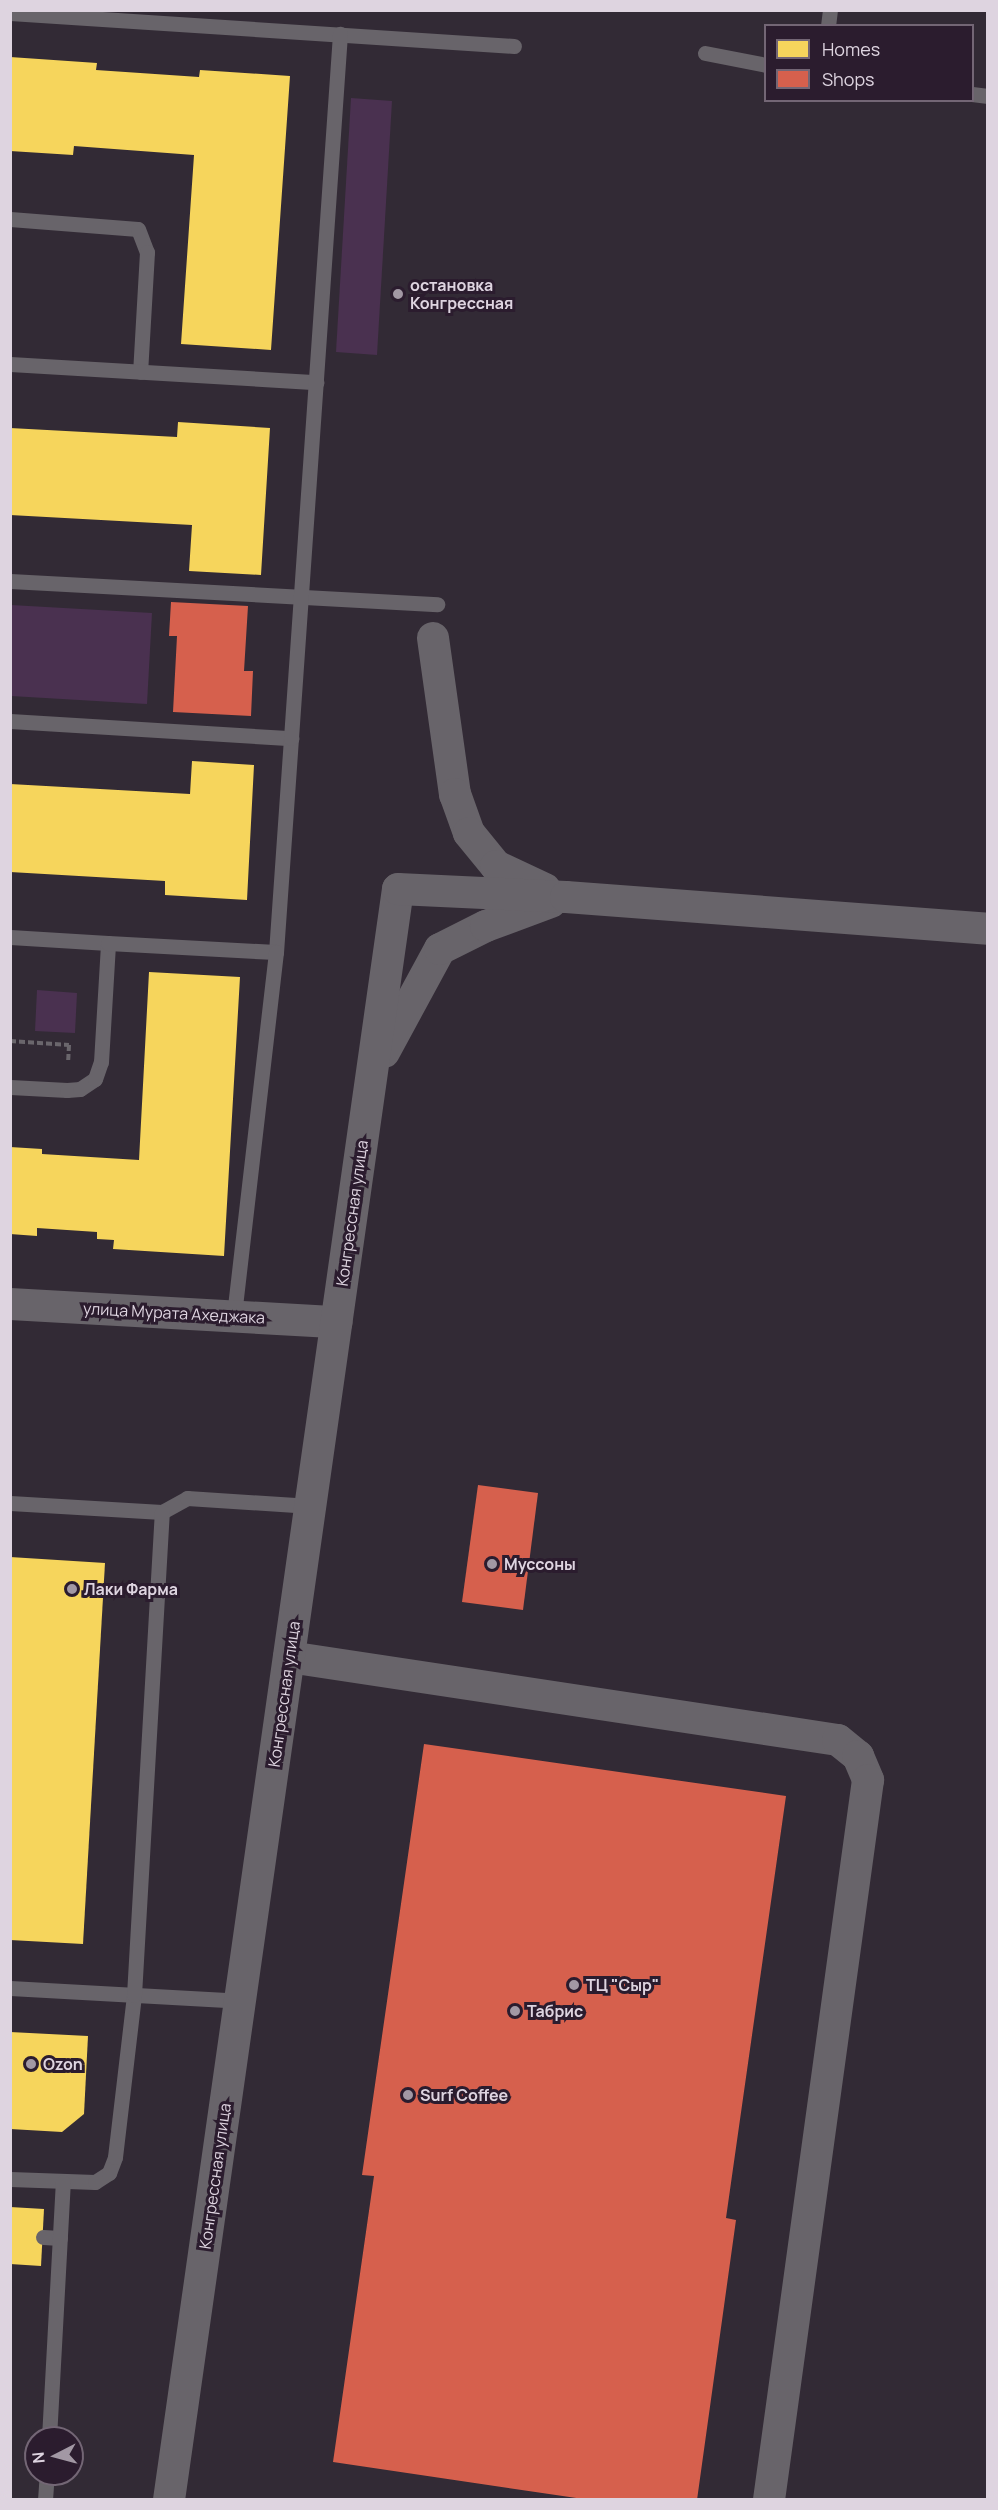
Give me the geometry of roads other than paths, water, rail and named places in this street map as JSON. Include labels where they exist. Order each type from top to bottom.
[{"type":"street","points":[[433,638],[455,794],[469,833],[496,866],[566,897],[987,929]]},
{"type":"street","name":"Конгрессная улица","points":[[169,2499],[398,889],[566,897]]},
{"type":"street","points":[[372,1077],[440,949],[486,926],[566,897]]},
{"type":"street","name":"улица Мурата Ахеджака","points":[[10,1304],[337,1322]]},
{"type":"street","points":[[289,1657],[838,1740],[858,1756],[868,1780],[769,2499]]},
{"type":"lane","points":[[10,13],[514,46]]},
{"type":"lane","points":[[234,1317],[276,952],[340,34]]},
{"type":"lane","points":[[705,53],[764,65]]},
{"type":"lane","points":[[10,219],[138,229],[147,252],[140,372]]},
{"type":"lane","points":[[10,364],[316,382]]},
{"type":"lane","points":[[10,581],[437,604]]},
{"type":"lane","points":[[10,721],[291,738]]},
{"type":"lane","points":[[10,937],[276,952]]},
{"type":"lane","points":[[10,1087],[80,1089],[95,1079],[101,1062],[108,943]]},
{"type":"lane","points":[[10,1503],[162,1512],[187,1498],[311,1506]]},
{"type":"lane","points":[[10,2180],[95,2182],[109,2173],[115,2157],[134,1995],[162,1512]]},
{"type":"lane","points":[[10,1988],[240,2001]]},
{"type":"lane","points":[[50,2426],[63,2182]]},
{"type":"lane","points":[[43,2237],[60,2238]]},
{"type":"place","name":"остановка Конгрессная","points":[[398,294]]},
{"type":"place","name":"Муссоны","points":[[492,1564]]},
{"type":"place","name":"Лаки Фарма","points":[[72,1589]]},
{"type":"place","name":"ТЦ \"Сыр\"","points":[[574,1985]]},
{"type":"place","name":"Табрис","points":[[515,2011]]},
{"type":"place","name":"Ozon","points":[[31,2064]]},
{"type":"place","name":"Surf Coffee","points":[[408,2095]]}]
